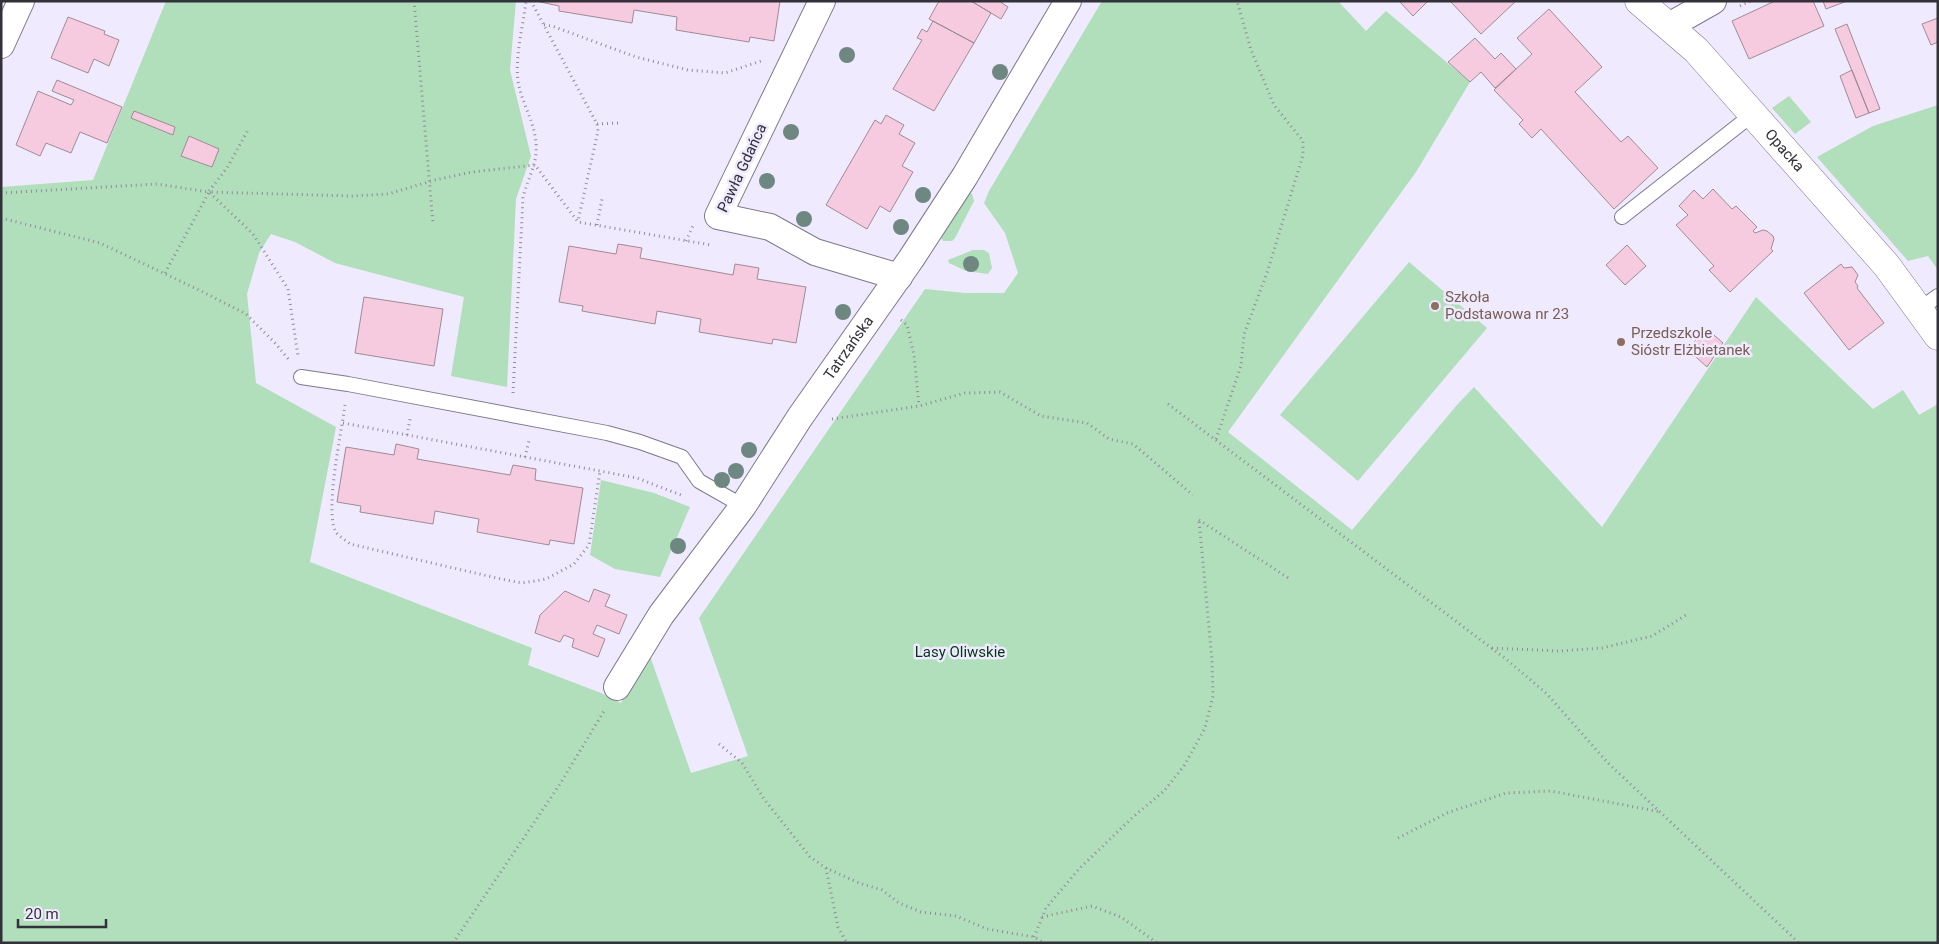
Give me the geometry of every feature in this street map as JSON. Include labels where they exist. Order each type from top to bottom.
[{"type":"street","points":[[1,45],[21,1]]},
{"type":"street","name":"Pawła Gdańca","points":[[822,1],[718,216],[770,227],[815,252],[898,277]]},
{"type":"street","name":"Tatrzańska","points":[[617,687],[660,615],[743,506],[800,417],[880,304],[965,176],[1068,1]]},
{"type":"street","name":"Opacka","points":[[1639,1],[1696,50],[1887,266],[1929,302],[1938,336]]},
{"type":"street","points":[[1669,26],[1713,1]]},
{"type":"lane","points":[[1622,217],[1753,114]]},
{"type":"lane","points":[[301,377],[348,384],[640,442],[682,457],[699,481],[743,506]]},
{"type":"path","points":[[414,1],[433,224]]},
{"type":"path","points":[[511,416],[523,198],[527,180],[535,165],[536,143],[518,82],[518,60],[526,1]]},
{"type":"path","points":[[531,1],[597,124],[598,131],[578,222]]},
{"type":"path","points":[[1216,439],[1241,366],[1244,334],[1267,273],[1303,155],[1304,141],[1274,105],[1251,50],[1237,1]]},
{"type":"path","points":[[544,25],[552,26],[636,57],[688,70],[725,73],[762,60]]},
{"type":"path","points":[[597,124],[620,123]]},
{"type":"path","points":[[164,273],[209,192],[227,168],[248,130]]},
{"type":"path","points":[[1,193],[157,184],[209,192],[352,196],[388,194],[472,172],[535,165]]},
{"type":"path","points":[[535,165],[578,222],[716,246]]},
{"type":"path","points":[[209,192],[253,234],[288,289],[301,377]]},
{"type":"path","points":[[597,225],[602,199]]},
{"type":"path","points":[[1,218],[100,243],[246,314],[276,344],[301,377]]},
{"type":"path","points":[[880,304],[907,325],[914,355],[919,406]]},
{"type":"path","points":[[348,384],[332,502],[332,520],[336,532],[350,544],[522,583],[546,579],[574,564],[589,545],[600,470]]},
{"type":"path","points":[[800,417],[826,420],[876,414],[919,406],[965,393],[1000,392],[1041,416],[1087,423],[1110,439],[1133,444],[1193,495]]},
{"type":"path","points":[[1168,404],[1491,648],[1547,694],[1608,763],[1799,943]]},
{"type":"path","points":[[343,423],[638,478],[689,498]]},
{"type":"path","points":[[1034,937],[1046,908],[1079,869],[1133,817],[1164,791],[1184,766],[1205,728],[1213,696],[1212,660],[1199,520],[1290,580]]},
{"type":"path","points":[[1491,648],[1560,651],[1602,648],[1652,636],[1686,615]]},
{"type":"path","points":[[452,943],[560,784],[617,687]]},
{"type":"path","points":[[719,744],[742,763],[764,799],[810,857],[826,868],[859,883],[882,890],[899,903],[921,912],[956,916],[987,929],[1034,937],[1044,943]]},
{"type":"path","points":[[1398,838],[1447,813],[1506,793],[1551,792],[1662,812]]},
{"type":"path","points":[[826,868],[838,927],[847,943]]},
{"type":"path","points":[[1042,917],[1092,906],[1121,917],[1157,943]]},
{"type":"green space","name":"Lasy Oliwskie","points":[[166,1],[516,1],[510,70],[531,156],[516,199],[507,387],[451,376],[464,297],[335,263],[295,242],[271,234],[259,253],[247,294],[256,383],[336,427],[310,562],[532,648],[528,665],[601,693],[621,703],[649,653],[691,773],[748,756],[699,618],[925,289],[965,293],[1004,293],[1018,273],[1005,233],[984,203],[989,191],[1102,1],[1338,1],[1366,31],[1386,11],[1470,82],[1416,172],[1228,432],[1352,530],[1474,387],[1602,527],[1756,297],[1873,409],[1903,390],[1919,415],[1938,404],[1938,943],[1,943],[1,187],[93,180]]},
{"type":"green space","points":[[1789,96],[1811,122],[1795,134],[1772,108]]},
{"type":"green space","points":[[1938,105],[1938,270],[1928,256],[1908,261],[1817,157],[1873,126]]},
{"type":"green space","points":[[969,192],[972,194],[974,201],[955,238],[952,241],[943,241],[939,234]]},
{"type":"green space","points":[[973,250],[984,250],[989,253],[992,268],[988,274],[966,271],[949,263],[948,260]]},
{"type":"green space","points":[[1409,262],[1487,328],[1358,481],[1280,415]]},
{"type":"green space","points":[[601,480],[654,493],[690,507],[660,577],[615,569],[590,555]]},
{"type":"building","points":[[536,1],[780,1],[774,41],[750,37],[749,42],[676,30],[677,17],[634,10],[632,23],[559,11],[559,6]]},
{"type":"building","points":[[939,1],[971,1],[991,13],[974,43],[929,19]]},
{"type":"building","points":[[971,1],[999,1],[1008,7],[1001,19]]},
{"type":"building","points":[[1399,1],[1428,1],[1413,16]]},
{"type":"building","points":[[1450,1],[1516,1],[1481,34]]},
{"type":"building","points":[[1775,1],[1813,1],[1824,26],[1749,59],[1732,21]]},
{"type":"building","points":[[1823,1],[1847,1],[1826,9]]},
{"type":"building","points":[[1549,9],[1602,67],[1575,92],[1621,142],[1628,136],[1658,168],[1614,209],[1541,129],[1532,138],[1519,124],[1523,120],[1494,90],[1532,54],[1517,38]]},
{"type":"building","points":[[68,17],[105,31],[104,34],[119,40],[109,66],[94,59],[88,73],[51,58]]},
{"type":"building","points":[[1938,18],[1938,42],[1931,45],[1922,24]]},
{"type":"building","points":[[933,21],[974,43],[934,111],[893,89],[922,40],[917,38],[922,29],[927,32]]},
{"type":"building","points":[[1847,24],[1880,109],[1869,113],[1835,29]]},
{"type":"building","points":[[1475,38],[1495,59],[1501,53],[1516,69],[1495,88],[1481,72],[1470,82],[1448,62]]},
{"type":"building","points":[[1852,70],[1869,113],[1856,118],[1840,76]]},
{"type":"building","points":[[57,80],[122,107],[107,143],[80,132],[71,153],[46,143],[40,156],[16,145],[38,91],[71,105],[74,100],[52,91]]},
{"type":"building","points":[[134,111],[175,127],[173,135],[131,118]]},
{"type":"building","points":[[886,115],[904,125],[899,134],[915,143],[902,166],[913,172],[890,212],[880,206],[867,229],[826,205],[875,120],[881,124]]},
{"type":"building","points":[[189,136],[219,149],[212,167],[181,156]]},
{"type":"building","points":[[1713,189],[1732,209],[1736,206],[1757,227],[1753,231],[1755,233],[1763,230],[1767,231],[1774,239],[1771,249],[1773,251],[1730,292],[1709,270],[1714,266],[1676,225],[1688,215],[1679,206],[1694,190],[1703,199]]},
{"type":"building","points":[[618,244],[642,248],[640,258],[733,275],[735,264],[759,268],[757,279],[806,287],[796,343],[773,339],[772,344],[699,332],[701,319],[657,311],[655,324],[582,311],[583,306],[559,302],[569,246],[616,254]]},
{"type":"building","points":[[1627,245],[1646,266],[1625,285],[1606,265]]},
{"type":"building","points":[[1841,264],[1844,268],[1852,267],[1858,275],[1855,282],[1858,286],[1857,288],[1884,323],[1849,350],[1804,293]]},
{"type":"building","points":[[364,297],[443,309],[434,366],[355,353]]},
{"type":"building","points":[[1707,329],[1723,343],[1707,367],[1687,349]]},
{"type":"building","points":[[396,444],[419,449],[417,459],[510,475],[513,465],[536,469],[535,480],[583,488],[574,544],[550,540],[549,545],[477,532],[479,519],[435,511],[433,524],[360,512],[361,506],[337,502],[346,447],[394,455]]},
{"type":"building","points":[[594,589],[610,595],[605,606],[627,615],[619,634],[597,625],[593,634],[605,639],[598,657],[572,647],[574,639],[564,635],[560,642],[535,633],[540,615],[565,591],[589,602]]},
{"type":"place","name":"Szkoła Podstawowa nr 23","points":[[1435,306]]},
{"type":"place","name":"Przedszkole Sióstr Elżbietanek","points":[[1621,342]]}]
